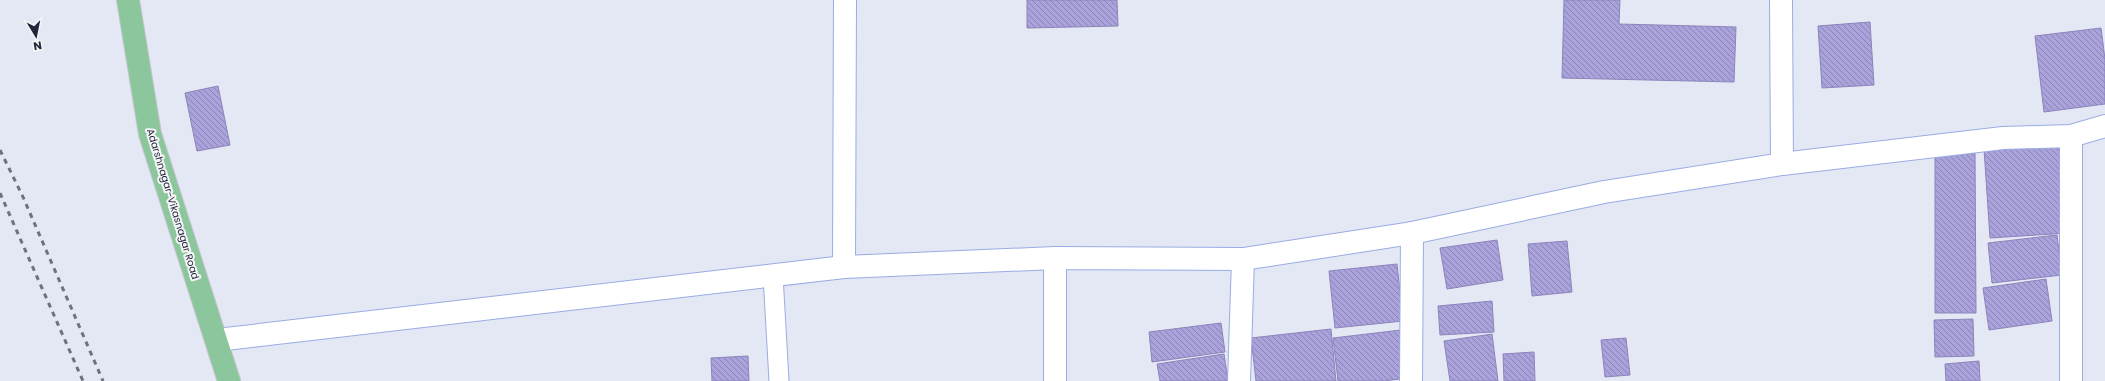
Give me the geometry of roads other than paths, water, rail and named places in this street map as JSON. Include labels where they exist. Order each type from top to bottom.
[{"type":"main road","name":"Adarshnagar-Vikasnagar Road","points":[[128,0],[150,134],[229,381]]},
{"type":"street","points":[[844,266],[845,0]]},
{"type":"street","points":[[1782,0],[1782,164]]},
{"type":"street","points":[[217,340],[844,266],[1056,258],[1243,259],[1412,233],[1604,192],[1782,164],[2003,138],[2071,136],[2105,126]]},
{"type":"street","points":[[2071,136],[2071,381]]},
{"type":"street","points":[[1411,381],[1412,233]]},
{"type":"street","points":[[1055,381],[1056,258]]},
{"type":"street","points":[[1239,381],[1243,259]]},
{"type":"lane","points":[[773,275],[779,381]]},
{"type":"railway","points":[[0,150],[23,197],[103,381]]},
{"type":"railway","points":[[0,193],[83,381]]}]
